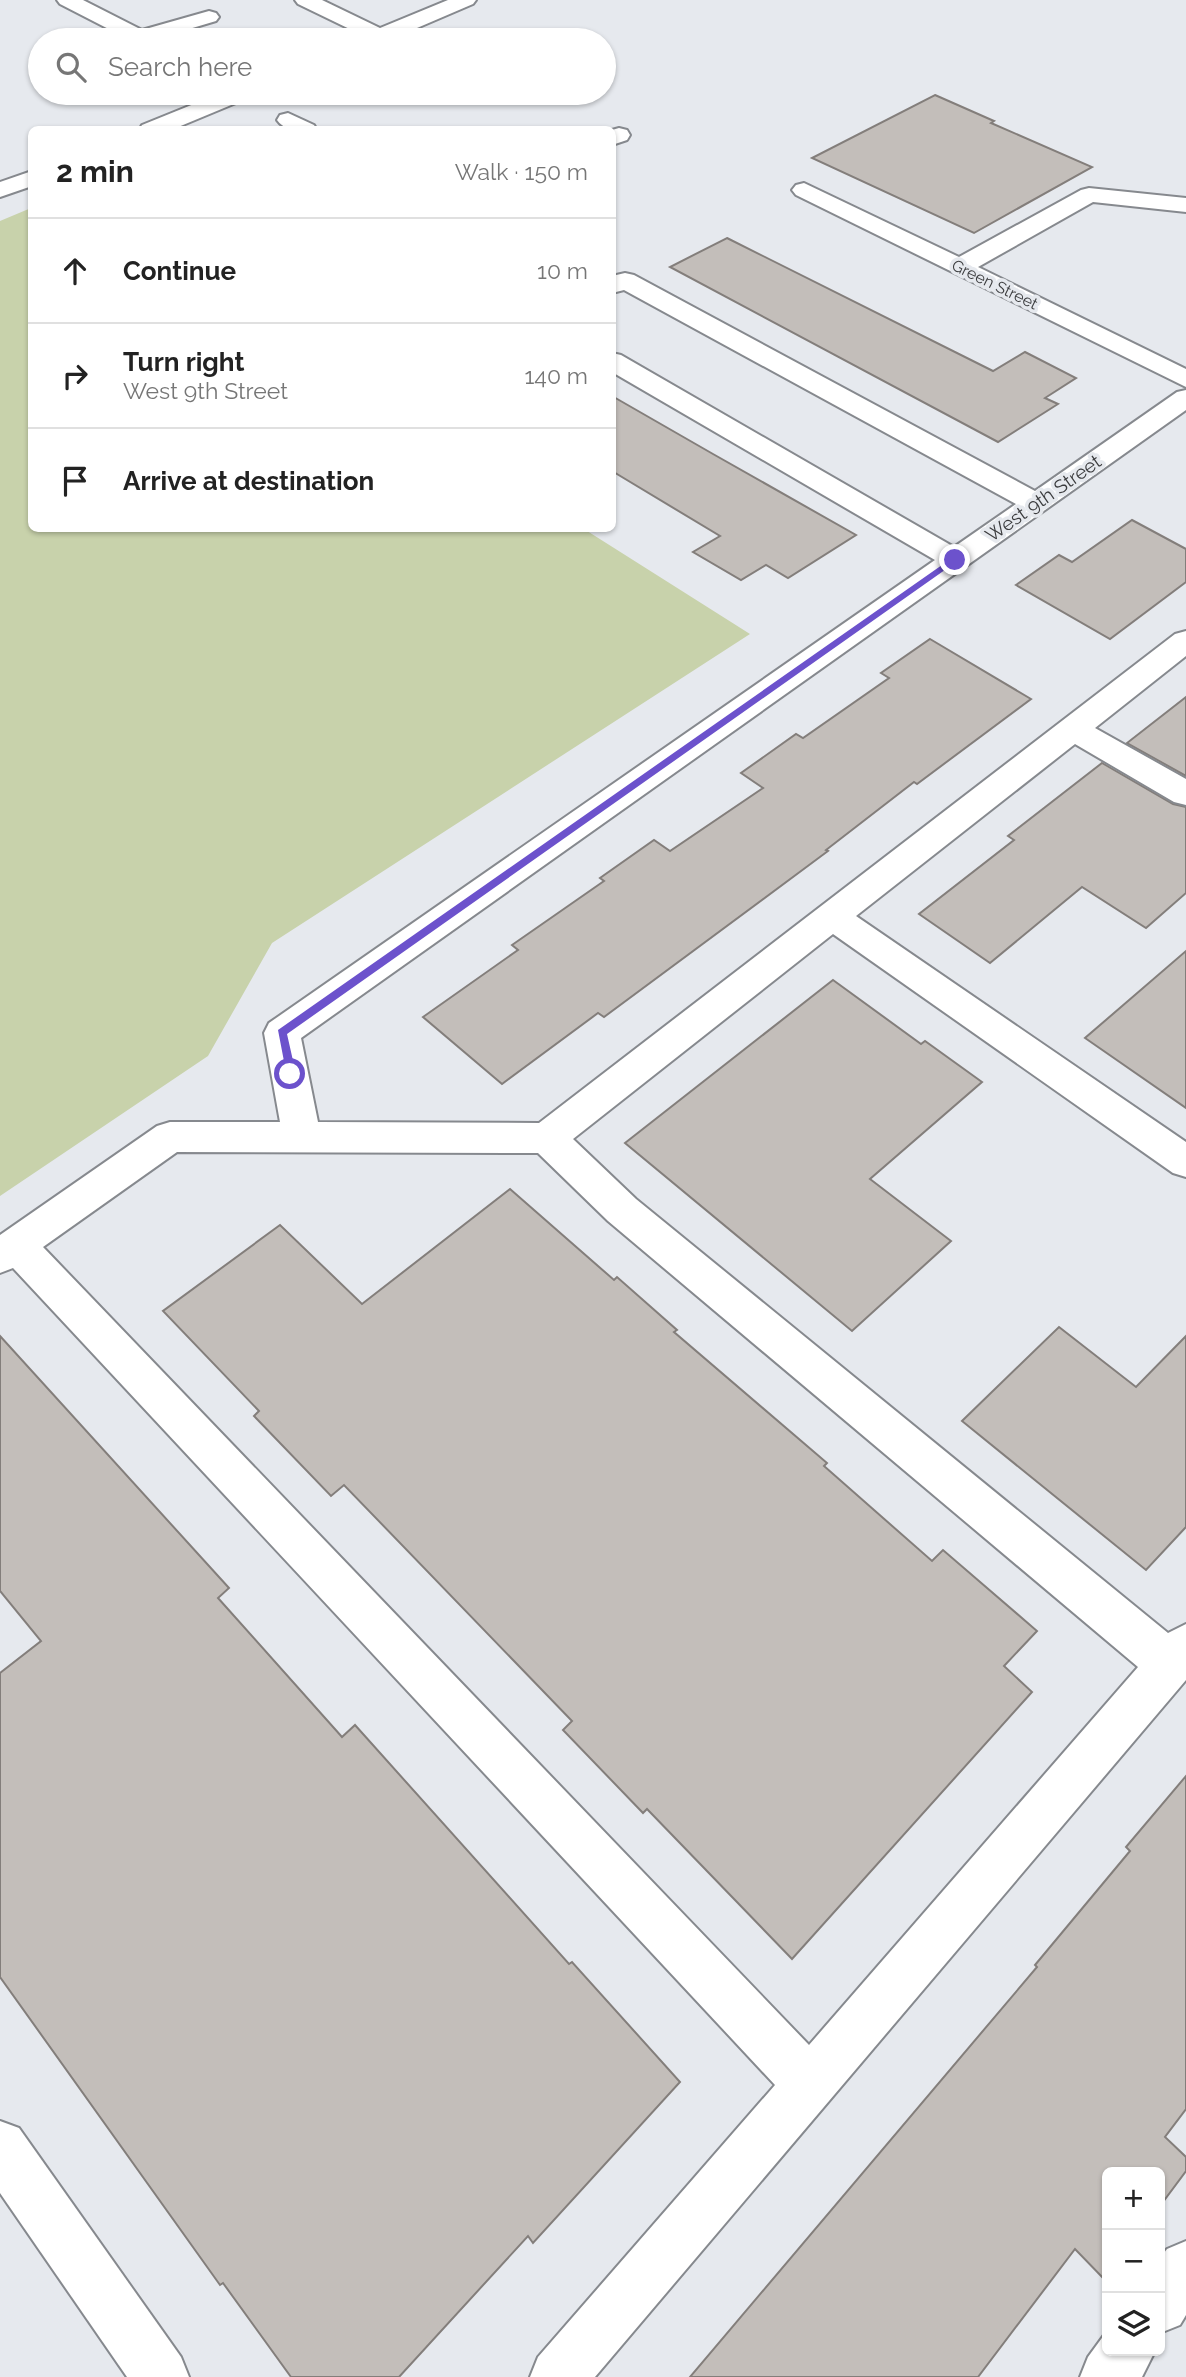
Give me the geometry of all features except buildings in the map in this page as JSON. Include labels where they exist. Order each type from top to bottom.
[{"type":"street","points":[[67,0],[121,28]]},
{"type":"street","points":[[305,0],[357,28]]},
{"type":"street","points":[[399,28],[467,0]]},
{"type":"street","points":[[170,28],[209,17]]},
{"type":"street","points":[[159,126],[210,105]]},
{"type":"street","points":[[0,190],[28,180]]},
{"type":"street","name":"Green Street","points":[[804,190],[1186,379]]},
{"type":"street","points":[[959,267],[1088,195],[1186,205]]},
{"type":"street","points":[[616,284],[625,280],[1036,503]]},
{"type":"street","points":[[616,363],[955,560]]},
{"type":"street","name":"West 9th Street","points":[[302,1137],[282,1033],[1186,398]]},
{"type":"street","points":[[810,2084],[8,1250],[170,1137],[547,1138],[1186,641]]},
{"type":"street","points":[[1073,729],[1186,794]]},
{"type":"street","points":[[831,916],[1186,1162]]},
{"type":"street","points":[[547,1138],[622,1210],[1178,1655],[558,2377]]},
{"type":"street","points":[[0,2147],[161,2377]]},
{"type":"street","points":[[1165,2298],[1186,2268]]},
{"type":"street","points":[[1108,2377],[1123,2356]]},
{"type":"green space","points":[[28,209],[28,532],[589,532],[750,634],[272,943],[208,1056],[0,1196],[0,221]]},
{"type":"route","points":[[290,1074],[282,1033],[955,560]]}]
